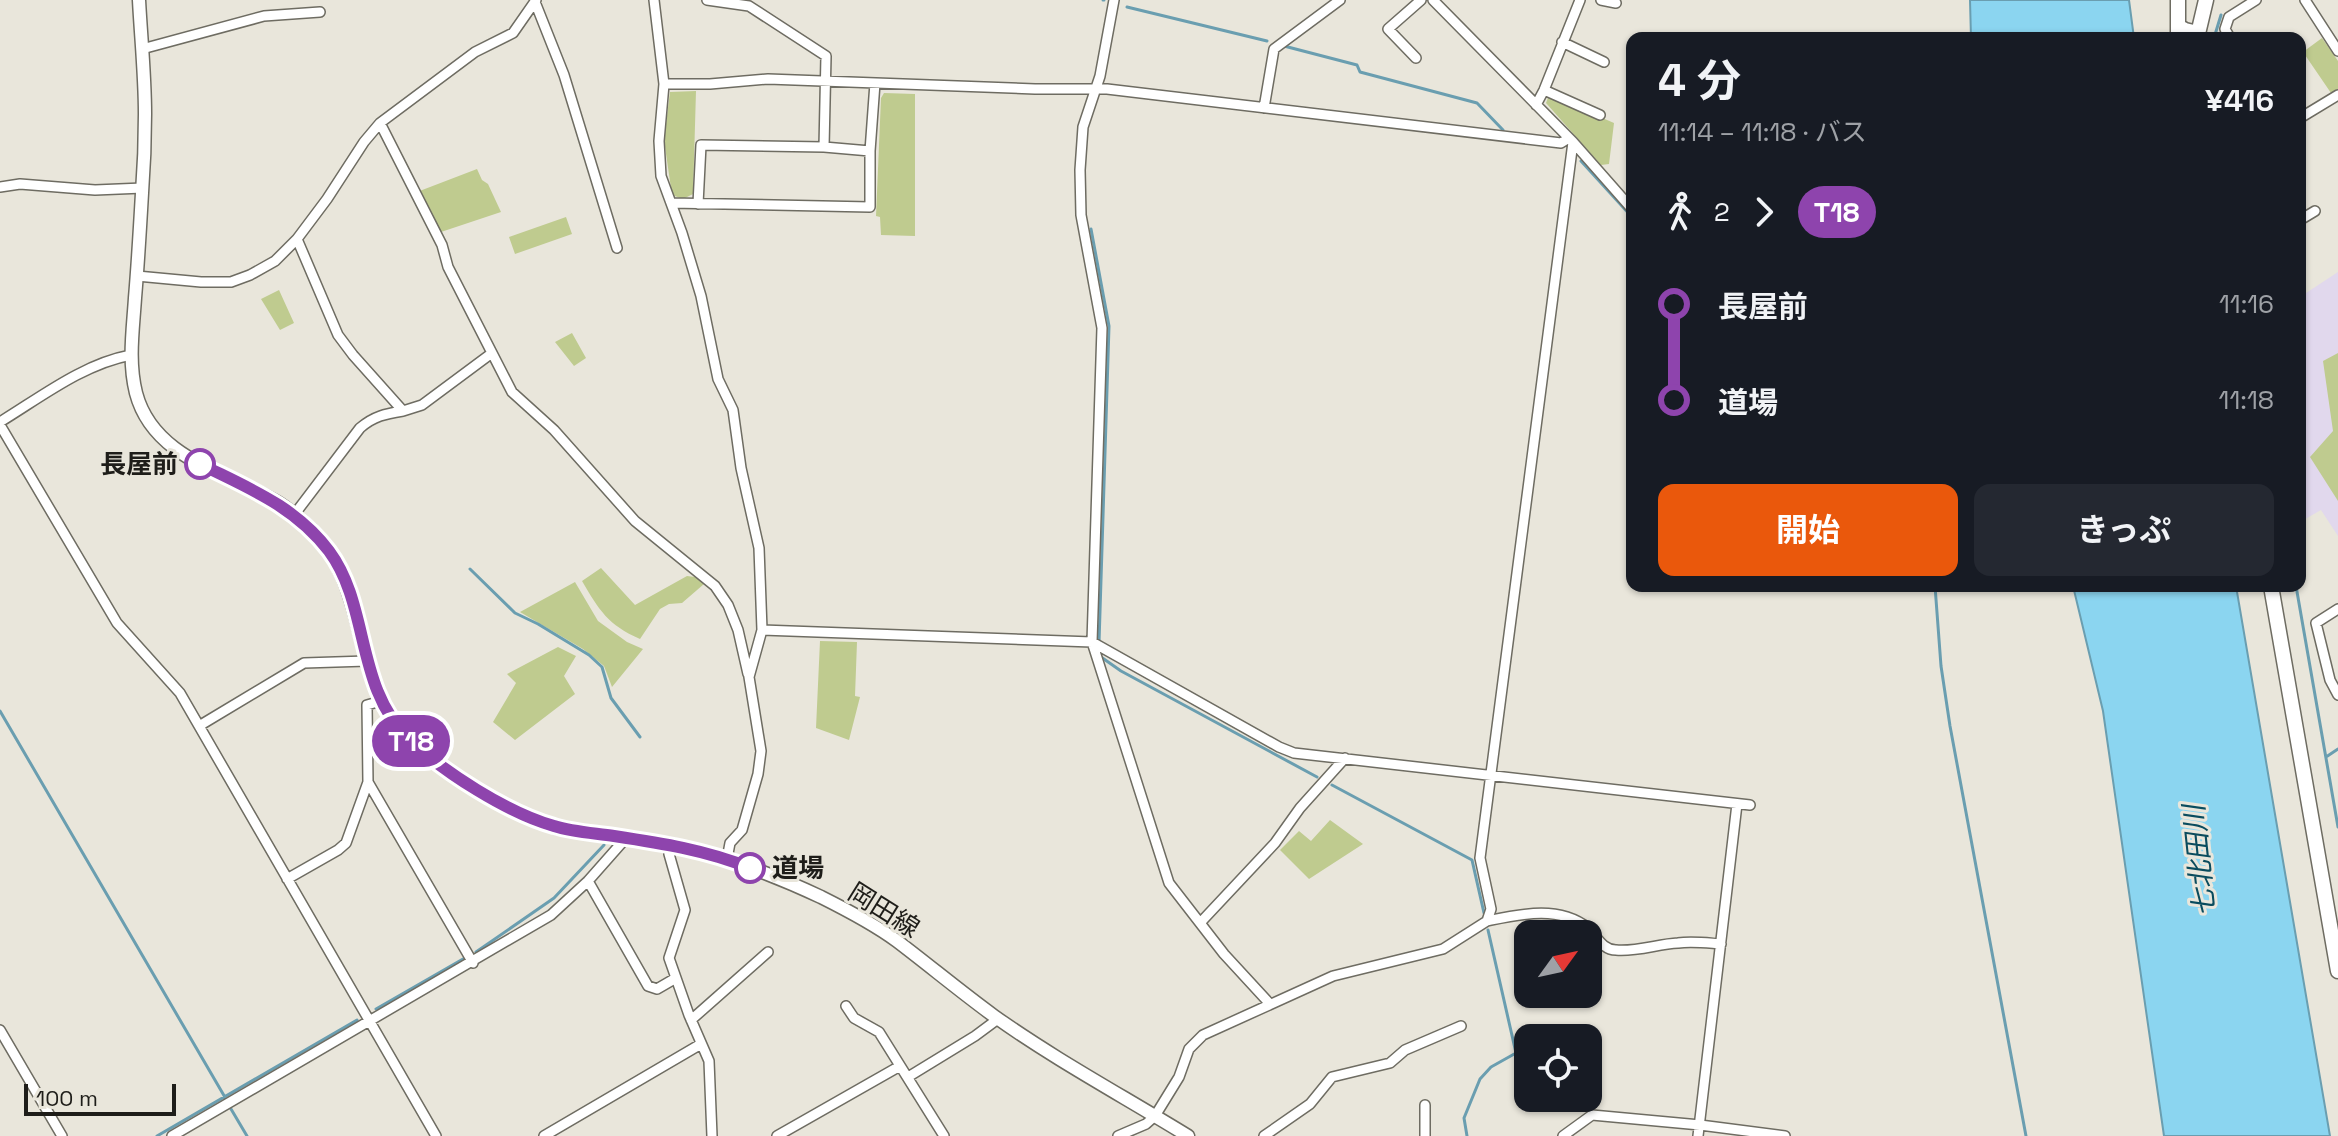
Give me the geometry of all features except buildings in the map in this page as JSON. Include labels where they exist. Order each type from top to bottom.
[{"type":"main road","points":[[2178,0],[2178,32]]},
{"type":"main road","points":[[2199,32],[2206,0]]},
{"type":"main road","points":[[2272,592],[2338,971]]},
{"type":"street","name":"岡田線","points":[[139,0],[145,113],[143,188],[130,359],[137,397],[156,432],[173,448],[278,502],[313,531],[331,553],[346,582],[367,661],[381,701],[392,721],[425,753],[517,812],[555,827],[675,846],[727,859],[816,895],[858,916],[895,940],[998,1019],[1188,1136]]},
{"type":"street","points":[[654,0],[664,84],[659,141],[661,176],[701,296],[718,379],[733,410],[741,468],[759,548],[762,630],[749,677]]},
{"type":"street","points":[[707,0],[749,6],[826,56],[824,147]]},
{"type":"street","points":[[1114,0],[1096,88],[1083,127],[1080,170],[1081,215],[1102,328],[1092,642],[1169,883],[1224,954],[1270,1004]]},
{"type":"street","points":[[1264,108],[1274,49],[1340,0]]},
{"type":"street","points":[[1416,58],[1388,29],[1421,0]]},
{"type":"street","points":[[1433,0],[1571,140],[1626,202]]},
{"type":"street","points":[[1536,105],[1580,0]]},
{"type":"street","points":[[1601,0],[1616,3]]},
{"type":"street","points":[[2227,32],[2229,17],[2256,0]]},
{"type":"street","points":[[2305,0],[2338,51]]},
{"type":"street","points":[[137,276],[231,282],[275,261],[297,239],[380,123],[475,52],[513,33],[536,1]]},
{"type":"street","points":[[536,1],[564,75],[617,248]]},
{"type":"street","points":[[142,49],[264,16],[320,12]]},
{"type":"street","points":[[1562,42],[1604,62]]},
{"type":"street","points":[[664,84],[768,79],[1035,89],[1096,88],[1561,143],[1571,140]]},
{"type":"street","points":[[671,203],[870,207],[875,83]]},
{"type":"street","points":[[1544,90],[1600,115]]},
{"type":"street","points":[[2306,114],[2338,95]]},
{"type":"street","points":[[380,123],[512,392],[554,430],[635,521],[715,586],[728,605],[738,630],[749,677],[761,751],[758,774],[742,830],[730,843],[727,859]]},
{"type":"street","points":[[1487,921],[1491,909],[1480,858],[1571,140]]},
{"type":"street","points":[[698,204],[701,145],[870,151]]},
{"type":"street","points":[[0,187],[20,184],[95,190],[143,188]]},
{"type":"street","points":[[2306,216],[2315,211]]},
{"type":"street","points":[[297,239],[338,335],[403,411]]},
{"type":"street","points":[[294,515],[370,419],[422,405],[492,353]]},
{"type":"street","points":[[130,359],[100,364],[81,373],[0,424],[117,623],[180,693],[436,1136]]},
{"type":"street","points":[[2338,609],[2316,623],[2338,695]]},
{"type":"street","points":[[762,630],[1092,642],[1294,753],[1750,805]]},
{"type":"street","points":[[199,726],[304,663],[367,661]]},
{"type":"street","points":[[287,879],[346,843],[368,782],[367,705],[381,701]]},
{"type":"street","points":[[1200,923],[1275,843],[1300,808],[1345,758]]},
{"type":"street","points":[[368,782],[473,963]]},
{"type":"street","points":[[1698,1136],[1737,804]]},
{"type":"street","points":[[172,1136],[551,915],[588,881],[626,838]]},
{"type":"street","points":[[675,846],[669,854],[685,910],[669,958],[709,1061],[712,1136]]},
{"type":"street","points":[[588,881],[648,986],[657,989],[676,978]]},
{"type":"street","points":[[1118,1136],[1146,1124],[1155,1116],[1179,1077],[1189,1049],[1203,1035],[1333,976],[1443,949],[1487,921],[1515,915],[1550,913],[1574,918],[1606,948],[1617,951],[1681,942],[1721,944]]},
{"type":"street","points":[[691,1020],[768,952]]},
{"type":"street","points":[[846,1006],[854,1018],[879,1032],[944,1136]]},
{"type":"street","points":[[908,1077],[998,1019]]},
{"type":"street","points":[[1264,1136],[1310,1104],[1332,1077],[1390,1063],[1405,1050],[1461,1026]]},
{"type":"street","points":[[0,1030],[62,1136]]},
{"type":"street","points":[[544,1136],[701,1044]]},
{"type":"street","points":[[777,1136],[900,1066]]},
{"type":"street","points":[[1425,1105],[1425,1136]]},
{"type":"street","points":[[1563,1136],[1592,1115],[1785,1136]]},
{"type":"shaded area","points":[[2338,272],[2338,536],[2321,510],[2306,519],[2306,293]]},
{"type":"green space","points":[[2322,38],[2338,61],[2338,89],[2331,93],[2306,56],[2306,50]]},
{"type":"green space","points":[[696,91],[693,194],[683,199],[672,195],[664,140],[670,92]]},
{"type":"green space","points":[[884,93],[915,94],[915,236],[881,235],[880,217],[876,216],[881,98]]},
{"type":"green space","points":[[1549,95],[1614,123],[1609,164],[1601,165],[1546,103]]},
{"type":"green space","points":[[477,169],[501,212],[438,233],[417,192]]},
{"type":"green space","points":[[566,217],[572,234],[515,254],[509,237]]},
{"type":"green space","points":[[279,290],[294,323],[280,330],[261,299]]},
{"type":"green space","points":[[572,333],[586,358],[574,366],[555,342]]},
{"type":"green space","points":[[2338,353],[2338,501],[2310,457],[2333,431],[2323,361]]},
{"type":"green space","points":[[601,568],[635,605],[687,576],[695,577],[704,584],[682,603],[669,604],[660,609],[640,639],[605,616],[582,581]]},
{"type":"green space","points":[[575,582],[598,621],[627,642],[643,649],[612,687],[604,666],[583,649],[520,612]]},
{"type":"green space","points":[[820,641],[857,642],[855,696],[860,697],[849,740],[816,728]]},
{"type":"green space","points":[[558,647],[576,656],[564,676],[575,694],[515,740],[493,722],[516,683],[507,674]]},
{"type":"green space","points":[[1330,820],[1363,844],[1309,879],[1280,850],[1299,831],[1311,841]]},
{"type":"water","points":[[1970,0],[2129,0],[2133,32],[1971,32]]},
{"type":"water","name":"七北田川","points":[[2074,592],[2237,592],[2330,1136],[2164,1136],[2103,711]]},
{"type":"waterway","points":[[1127,7],[1267,41]]},
{"type":"waterway","points":[[2216,32],[2221,15]]},
{"type":"waterway","points":[[1284,46],[1357,65],[1360,72],[1477,103],[1503,130]]},
{"type":"waterway","points":[[1581,161],[1626,210]]},
{"type":"waterway","points":[[1091,229],[1109,326],[1099,643]]},
{"type":"waterway","points":[[470,569],[515,613],[589,655],[602,667],[611,698],[640,737]]},
{"type":"waterway","points":[[1935,592],[1941,666],[1950,726],[2026,1136]]},
{"type":"waterway","points":[[2297,592],[2338,827]]},
{"type":"waterway","points":[[1101,657],[1121,671],[1317,777]]},
{"type":"waterway","points":[[0,711],[226,1099]]},
{"type":"waterway","points":[[2326,757],[2338,749]]},
{"type":"waterway","points":[[1332,785],[1472,860],[1484,913]]},
{"type":"waterway","points":[[476,952],[554,898],[604,845]]},
{"type":"waterway","points":[[1467,1136],[1464,1118],[1480,1079],[1491,1067],[1516,1053],[1488,930]]},
{"type":"waterway","points":[[376,1009],[463,959]]},
{"type":"waterway","points":[[157,1136],[357,1020]]},
{"type":"waterway","points":[[231,1109],[247,1136]]},
{"type":"bus line","name":"T18","points":[[200,464],[278,502],[313,531],[331,553],[346,582],[381,701],[392,721],[409,739],[444,767],[517,812],[555,827],[675,846],[750,868]]},
{"type":"place","name":"長屋前","points":[[200,464]]},
{"type":"place","name":"道場","points":[[750,868]]}]
